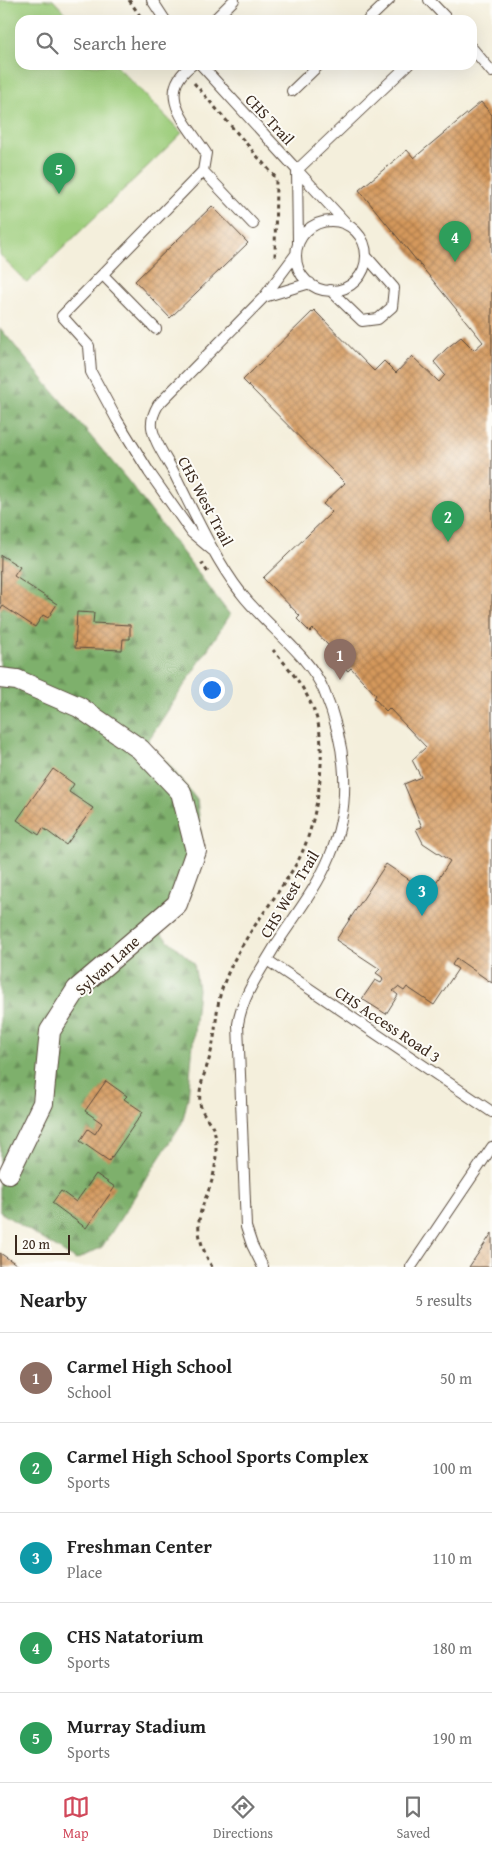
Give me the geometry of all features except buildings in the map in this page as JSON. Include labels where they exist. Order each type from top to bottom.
[{"type":"street","name":"Sylvan Lane","points":[[0,678],[16,680],[79,707],[140,749],[181,792],[196,852],[177,904],[77,989],[50,1031],[43,1103],[9,1173]]},
{"type":"lane","points":[[152,0],[162,15]]},
{"type":"lane","points":[[219,15],[234,0]]},
{"type":"lane","points":[[373,15],[389,0]]},
{"type":"lane","points":[[429,0],[443,15]]},
{"type":"lane","points":[[477,54],[492,72]]},
{"type":"lane","points":[[186,70],[174,85],[174,103],[206,153],[203,171],[62,316],[90,346],[91,372],[116,420],[149,472],[192,533],[217,553]]},
{"type":"lane","name":"CHS Trail","points":[[206,70],[346,224]]},
{"type":"lane","points":[[292,91],[315,70]]},
{"type":"lane","points":[[366,256],[394,288],[392,306],[378,320],[362,321],[330,290],[310,283],[298,267],[297,170],[403,70]]},
{"type":"lane","points":[[203,171],[253,224]]},
{"type":"lane","points":[[297,249],[304,234],[313,226],[329,221],[346,224],[356,231],[363,240],[366,256],[362,273],[345,288],[330,290]]},
{"type":"lane","name":"CHS West Trail","points":[[263,1267],[252,1245],[246,1227],[238,1024],[246,995],[330,857],[339,829],[345,798],[343,755],[336,721],[323,688],[308,665],[240,592],[155,437],[152,420],[158,406],[264,297],[297,249]]},
{"type":"lane","points":[[103,274],[156,329]]},
{"type":"lane","name":"CHS West Trail","points":[[264,297],[310,283]]},
{"type":"lane","name":"CHS Access Road 3","points":[[267,960],[492,1112]]},
{"type":"lane","points":[[411,1267],[492,1146]]},
{"type":"path","points":[[129,0],[140,15]]},
{"type":"path","points":[[189,70],[227,123],[276,178],[275,261]]},
{"type":"path","points":[[211,577],[202,564],[217,553]]},
{"type":"path","points":[[212,1267],[199,1237],[198,1216],[214,1176],[216,1154],[214,1131],[200,1106],[200,1094],[201,1080],[212,1051],[218,1000],[223,984],[242,945],[304,850],[313,822],[318,786],[320,740],[316,716],[300,682],[270,647]]},
{"type":"green space","points":[[0,0],[53,0],[67,15],[15,15],[15,70],[121,70],[182,133],[27,283],[0,255]]},
{"type":"green space","points":[[0,328],[129,482],[230,615],[146,744],[166,761],[197,800],[203,849],[189,897],[160,933],[194,963],[198,989],[188,1098],[182,1123],[102,1247],[76,1260],[0,1212]]},
{"type":"place","name":"Murray Stadium","points":[[59,194]]},
{"type":"place","name":"CHS Natatorium","points":[[455,262]]},
{"type":"place","name":"Carmel High School Sports Complex","points":[[448,542]]},
{"type":"place","name":"Carmel High School","points":[[340,680]]},
{"type":"place","name":"Freshman Center","points":[[422,916]]}]
